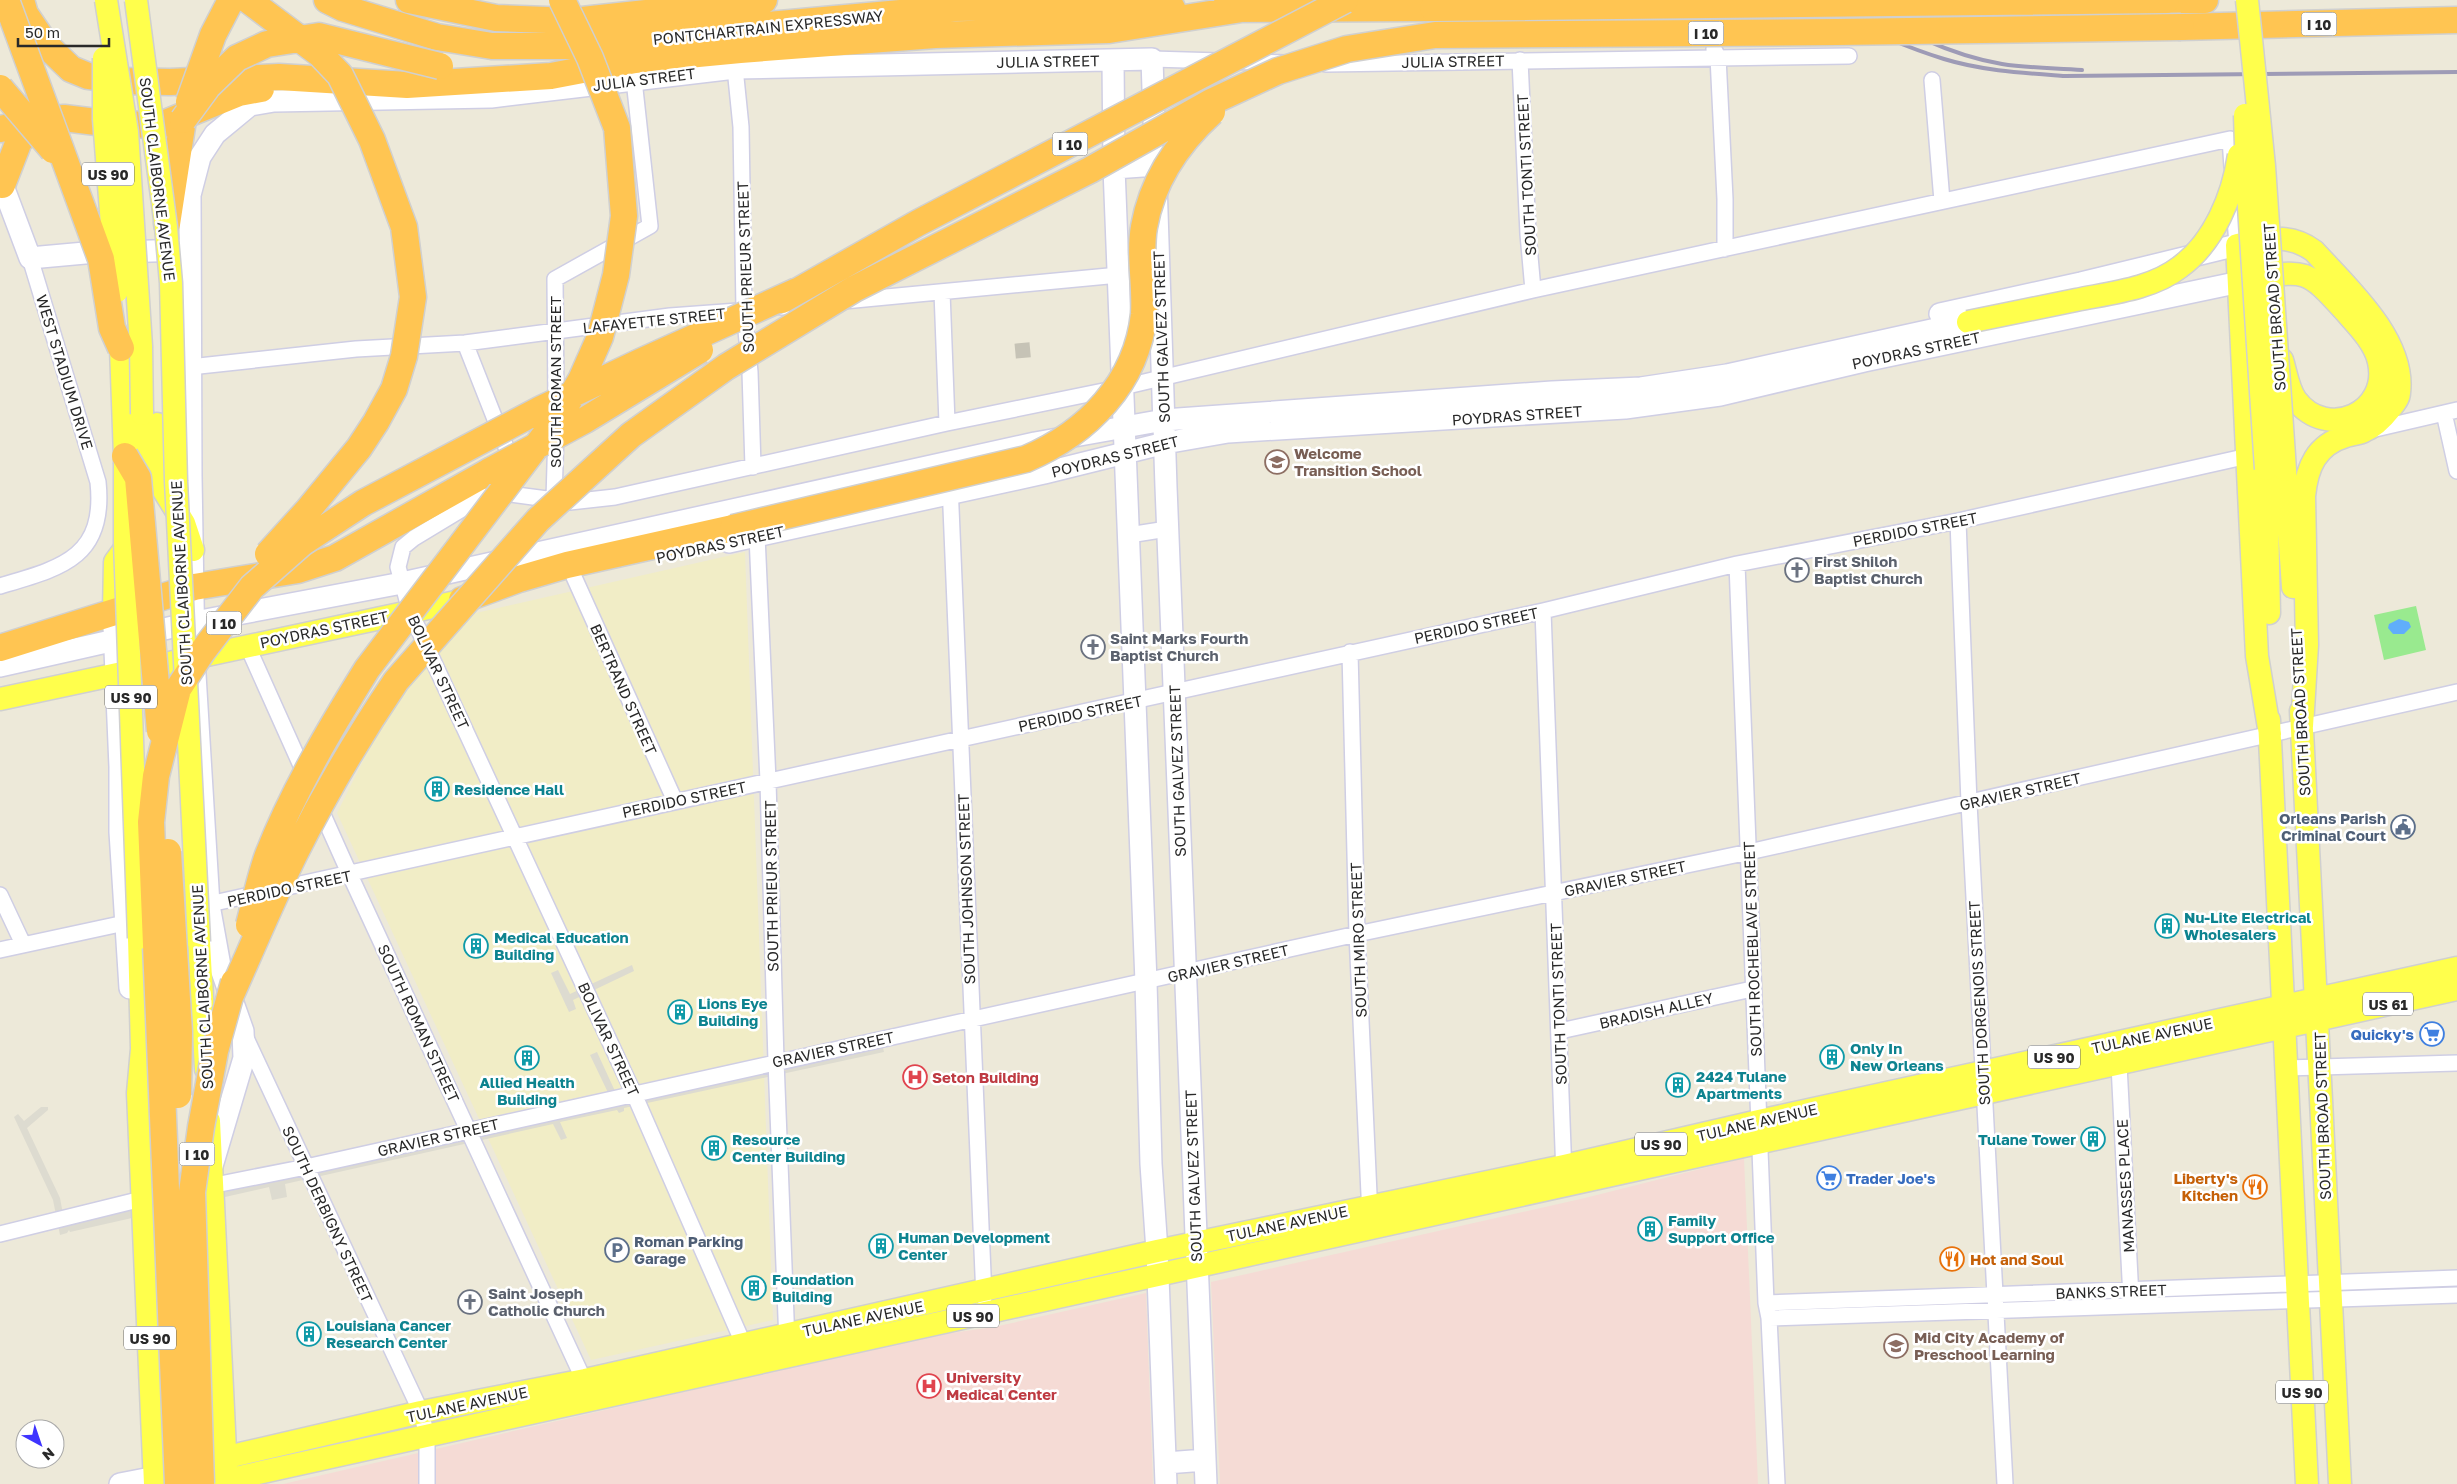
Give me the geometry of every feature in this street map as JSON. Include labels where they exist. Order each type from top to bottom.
[{"type":"highway","points":[[6,0],[101,258],[112,328],[121,348]]},
{"type":"highway","points":[[21,0],[25,14],[46,46],[71,69],[88,76],[121,80],[170,82],[279,77],[407,85],[551,76],[635,60],[740,50],[935,35],[1109,30],[1242,9]]},
{"type":"highway","points":[[166,227],[182,120],[212,35],[230,0]]},
{"type":"highway","points":[[198,655],[218,615],[314,503],[358,448],[376,422],[394,389],[404,356],[413,297],[404,227],[372,140],[340,75],[320,54],[248,0]]},
{"type":"highway","name":"PONTCHARTRAIN EXPRESSWAY","points":[[327,0],[343,8],[437,37],[492,46],[585,46],[735,28],[955,8],[1077,6],[1242,9],[1433,8],[2205,0]]},
{"type":"highway","name":"PONTCHARTRAIN EXPRESSWAY","points":[[409,0],[496,18],[568,10],[764,0]]},
{"type":"highway","points":[[230,997],[267,857],[283,820],[345,704],[372,662],[560,415],[581,380],[600,337],[616,275],[624,216],[617,128],[590,58],[568,10],[632,0]]},
{"type":"highway","name":"I 10","points":[[163,1482],[171,1274],[156,974],[151,822],[156,776],[178,689],[198,655],[252,587],[302,542],[363,503],[541,409],[797,291],[918,223],[1345,0]]},
{"type":"highway","name":"I 10","points":[[201,1484],[192,1192],[214,1061],[230,997],[294,855],[344,762],[396,681],[538,520],[623,441],[726,367],[854,289],[1090,170],[1238,88],[1278,71],[1347,49],[1435,35],[2181,27],[2457,20]]},
{"type":"highway","points":[[182,120],[208,86],[237,58],[267,44],[319,36],[440,66],[551,76]]},
{"type":"highway","points":[[0,129],[41,120],[64,118],[121,125],[163,124],[238,93],[278,86],[328,87],[367,82]]},
{"type":"highway","points":[[0,88],[50,146],[76,186]]},
{"type":"highway","points":[[461,601],[519,579],[567,565],[1026,459],[1051,448],[1087,422],[1117,390],[1137,345],[1144,315],[1144,228],[1160,177],[1178,148],[1206,117],[1238,88]]},
{"type":"highway","points":[[1,181],[19,141],[41,120]]},
{"type":"highway","points":[[0,648],[194,587],[298,570],[335,558],[585,420],[797,291]]},
{"type":"highway","points":[[125,456],[138,478],[157,694],[179,1032],[178,1152],[171,1274]]},
{"type":"main road","name":"US 90","points":[[105,0],[104,119],[121,348],[125,456],[133,930],[142,1049],[138,1093],[163,1482]]},
{"type":"main road","points":[[105,0],[127,132],[141,346],[149,414],[164,491],[184,523],[193,550]]},
{"type":"main road","name":"SOUTH CLAIBORNE AVENUE","points":[[136,0],[147,96],[166,227],[171,283],[176,480],[212,1176],[222,1476]]},
{"type":"main road","name":"SOUTH BROAD STREET","points":[[2234,0],[2245,112],[2247,176],[2302,726],[2310,916],[2318,1009],[2319,1068],[2340,1484]]},
{"type":"main road","name":"SOUTH BROAD STREET","points":[[2248,0],[2264,166],[2277,340],[2270,734],[2307,1484]]},
{"type":"main road","points":[[114,612],[116,562],[125,546],[138,534],[143,522],[149,414],[144,172],[147,96]]},
{"type":"main road","points":[[1968,322],[2125,290],[2162,278],[2181,267],[2207,239],[2221,216],[2237,171],[2245,112]]},
{"type":"main road","points":[[2270,734],[2257,656],[2237,245],[2284,237],[2304,243],[2314,251],[2379,326],[2390,344],[2397,361],[2386,414],[2364,432],[2346,435],[2327,443],[2317,452],[2311,462],[2305,483],[2307,644],[2302,726]]},
{"type":"main road","points":[[2240,282],[2296,272],[2316,282],[2351,318],[2375,350],[2390,389]]},
{"type":"main road","points":[[2277,340],[2288,384],[2295,399],[2312,414],[2320,418],[2336,420],[2358,413],[2376,396],[2390,389]]},
{"type":"main road","name":"POYDRAS STREET","points":[[0,699],[116,676],[198,655],[461,601]]},
{"type":"main road","points":[[2274,810],[2306,808]]},
{"type":"main road","points":[[2280,922],[2310,916]]},
{"type":"main road","name":"TULANE AVENUE","points":[[163,1482],[222,1476],[427,1436],[743,1343],[984,1291],[1196,1242],[1370,1216],[1564,1176],[1759,1131],[1983,1072],[2284,1017],[2318,1009],[2457,968]]},
{"type":"main road","name":"TULANE AVENUE","points":[[2318,1009],[2457,989]]},
{"type":"main road","name":"TULANE AVENUE","points":[[1759,1131],[1984,1095],[2119,1065],[2284,1017]]},
{"type":"main road","points":[[2291,1159],[2324,1158]]},
{"type":"main road","name":"TULANE AVENUE","points":[[222,1476],[421,1412],[588,1390],[788,1357],[1197,1266],[1370,1216]]},
{"type":"main road","points":[[2305,1443],[2338,1443]]},
{"type":"street","points":[[1676,0],[1711,43],[1718,57],[1725,199],[1724,249]]},
{"type":"street","name":"JULIA STREET","points":[[250,106],[274,101],[491,97],[735,68],[1152,59],[1325,64],[1849,56]]},
{"type":"street","name":"SOUTH GALVEZ STREET","points":[[1152,59],[1157,165],[1157,245],[1167,528],[1206,1484]]},
{"type":"street","points":[[1113,60],[1114,168],[1146,982],[1151,1164],[1157,1251],[1166,1484]]},
{"type":"street","name":"SOUTH TONTI STREET","points":[[1520,60],[1528,234],[1533,290]]},
{"type":"street","name":"SOUTH PRIEUR STREET","points":[[735,68],[740,127],[744,310],[750,372],[753,466]]},
{"type":"street","name":"SOUTH ROMAN STREET","points":[[554,500],[555,279],[650,226],[634,80]]},
{"type":"street","points":[[1932,80],[1942,201]]},
{"type":"street","name":"SOUTH CLAIBORNE AVENUE","points":[[212,1176],[244,1058],[243,1031],[220,966],[209,905],[193,550],[190,195],[200,157],[215,134],[250,106]]},
{"type":"street","points":[[465,343],[524,495],[554,500],[590,501],[947,423],[1123,388],[1533,290],[2230,139],[2237,245],[2081,283],[1823,339],[1641,388]]},
{"type":"street","points":[[1114,168],[1157,165]]},
{"type":"street","name":"WEST STADIUM DRIVE","points":[[0,586],[50,572],[70,561],[86,547],[92,538],[100,501],[98,482],[30,258],[1,181]]},
{"type":"street","points":[[1117,244],[1157,245]]},
{"type":"street","points":[[30,258],[85,253],[190,250]]},
{"type":"street","name":"LAFAYETTE STREET","points":[[190,366],[356,349],[465,343],[670,316],[1119,275]]},
{"type":"street","name":"POYDRAS STREET","points":[[461,601],[951,494],[1165,443],[1228,432],[1674,403],[1720,395],[1864,361],[2240,282]]},
{"type":"street","points":[[942,292],[947,423]]},
{"type":"street","points":[[1641,388],[1727,375],[1968,322]]},
{"type":"street","name":"POYDRAS STREET","points":[[0,666],[195,622],[402,583],[1124,425],[1164,420],[1641,388]]},
{"type":"street","points":[[2390,389],[2406,410],[2420,420]]},
{"type":"street","points":[[2364,432],[2451,412],[2457,472]]},
{"type":"street","name":"PERDIDO STREET","points":[[0,950],[23,944],[133,930],[209,905],[514,836],[961,738],[1135,702],[1350,652],[1543,611],[1737,564],[1958,521],[2248,456]]},
{"type":"street","name":"SOUTH JOHNSON STREET","points":[[949,463],[971,1020],[984,1291],[982,1315]]},
{"type":"street","name":"BOLIVAR STREET","points":[[524,495],[502,493],[482,497],[414,538],[403,548],[398,567],[402,583],[410,611],[634,1094],[743,1343]]},
{"type":"street","name":"SOUTH DORGENOIS STREET","points":[[1958,521],[1969,803],[2005,1484]]},
{"type":"street","points":[[1129,535],[1167,528]]},
{"type":"street","name":"SOUTH PRIEUR STREET","points":[[757,536],[768,780],[776,1061],[788,1357]]},
{"type":"street","name":"SOUTH ROCHEBLAVE STREET","points":[[1737,564],[1749,852],[1752,988],[1766,1303],[1770,1318],[1777,1484]]},
{"type":"street","name":"BERTRAND STREET","points":[[574,577],[674,801]]},
{"type":"street","name":"SOUTH TONTI STREET","points":[[1543,611],[1564,1176]]},
{"type":"street","points":[[114,612],[120,767],[120,832],[133,930]]},
{"type":"street","name":"SOUTH ROMAN STREET","points":[[247,645],[350,874],[588,1390]]},
{"type":"street","name":"SOUTH MIRO STREET","points":[[1350,652],[1357,934],[1370,1216]]},
{"type":"street","name":"GRAVIER STREET","points":[[0,1234],[144,1199],[212,1176],[306,1167],[776,1061],[1146,982],[1357,934],[1749,852],[2457,692]]},
{"type":"street","points":[[0,895],[23,944]]},
{"type":"street","name":"BRADISH ALLEY","points":[[1560,1031],[1752,988]]},
{"type":"street","name":"SOUTH DERBIGNY STREET","points":[[243,1031],[421,1412],[427,1436],[427,1484]]},
{"type":"street","points":[[2286,1068],[2457,1063]]},
{"type":"street","name":"MANASSES PLACE","points":[[2119,1065],[2132,1306]]},
{"type":"street","name":"BANKS STREET","points":[[2330,1291],[2457,1278]]},
{"type":"street","name":"BANKS STREET","points":[[1766,1303],[2131,1290],[2330,1291],[2457,1295]]},
{"type":"street","name":"BANKS STREET","points":[[1770,1318],[2132,1306],[2298,1292]]},
{"type":"street","points":[[1166,1463],[1205,1460]]},
{"type":"street","name":"TULANE AVENUE","points":[[120,1484],[163,1482]]},
{"type":"shaded area","points":[[745,552],[773,1320],[591,1360],[337,813],[432,623]]},
{"type":"shaded area","points":[[632,965],[634,971],[573,1000],[576,1009],[569,1012],[551,973],[558,970],[570,994]]},
{"type":"shaded area","points":[[882,1044],[884,1052],[624,1108],[624,1111],[619,1113],[617,1110],[560,1122],[567,1138],[561,1140],[553,1124],[285,1184],[287,1197],[272,1200],[269,1187],[70,1232],[69,1230],[67,1233],[60,1235],[53,1200],[14,1117],[18,1114],[24,1121],[41,1107],[48,1107],[48,1110],[27,1128],[60,1198],[65,1225],[613,1103],[590,1055],[597,1052],[620,1102]]},
{"type":"shaded area","points":[[1744,1158],[1758,1484],[1220,1484],[1211,1282],[1585,1198]]},
{"type":"shaded area","name":"University Medical Center","points":[[1146,1293],[1153,1484],[283,1484],[810,1363],[944,1334],[994,1327]]},
{"type":"green space","points":[[2416,606],[2426,650],[2384,660],[2374,615]]},
{"type":"water","points":[[2399,619],[2409,622],[2411,627],[2404,634],[2393,634],[2388,628],[2389,624]]},
{"type":"tunnel","points":[[1022,343],[1024,365]]},
{"type":"railway","points":[[1802,0],[1872,32],[1926,53],[1959,63],[2004,71],[2065,76],[2457,72]]},
{"type":"railway","points":[[1851,0],[1886,21],[1962,54],[2002,64],[2082,70]]},
{"type":"place","name":"Welcome Transition School","points":[[1277,462]]},
{"type":"place","name":"First Shiloh Baptist Church","points":[[1797,570]]},
{"type":"place","name":"Saint Marks Fourth Baptist Church","points":[[1093,647]]},
{"type":"place","name":"Residence Hall","points":[[437,789]]},
{"type":"place","name":"Orleans Parish Criminal Court","points":[[2403,827]]},
{"type":"place","name":"Nu-Lite Electrical Wholesalers","points":[[2167,926]]},
{"type":"place","name":"Medical Education Building","points":[[476,946]]},
{"type":"place","name":"Lions Eye Building","points":[[680,1012]]},
{"type":"place","name":"Quicky's","points":[[2432,1034]]},
{"type":"place","name":"Only In New Orleans","points":[[1832,1057]]},
{"type":"place","name":"Allied Health Building","points":[[527,1058]]},
{"type":"place","name":"Seton Building","points":[[915,1077]]},
{"type":"place","name":"2424 Tulane Apartments","points":[[1678,1085]]},
{"type":"place","name":"Tulane Tower","points":[[2093,1139]]},
{"type":"place","name":"Resource Center Building","points":[[714,1148]]},
{"type":"place","name":"Trader Joe's","points":[[1829,1178]]},
{"type":"place","name":"Liberty's Kitchen","points":[[2255,1187]]},
{"type":"place","name":"Family Support Office","points":[[1650,1229]]},
{"type":"place","name":"Human Development Center","points":[[881,1246]]},
{"type":"place","name":"Roman Parking Garage","points":[[617,1250]]},
{"type":"place","name":"Hot and Soul","points":[[1952,1259]]},
{"type":"place","name":"Foundation Building","points":[[754,1288]]},
{"type":"place","name":"Saint Joseph Catholic Church","points":[[470,1302]]},
{"type":"place","name":"Louisiana Cancer Research Center","points":[[309,1334]]},
{"type":"place","name":"Mid City Academy of Preschool Learning","points":[[1896,1346]]},
{"type":"place","name":"University Medical Center","points":[[929,1386]]}]
